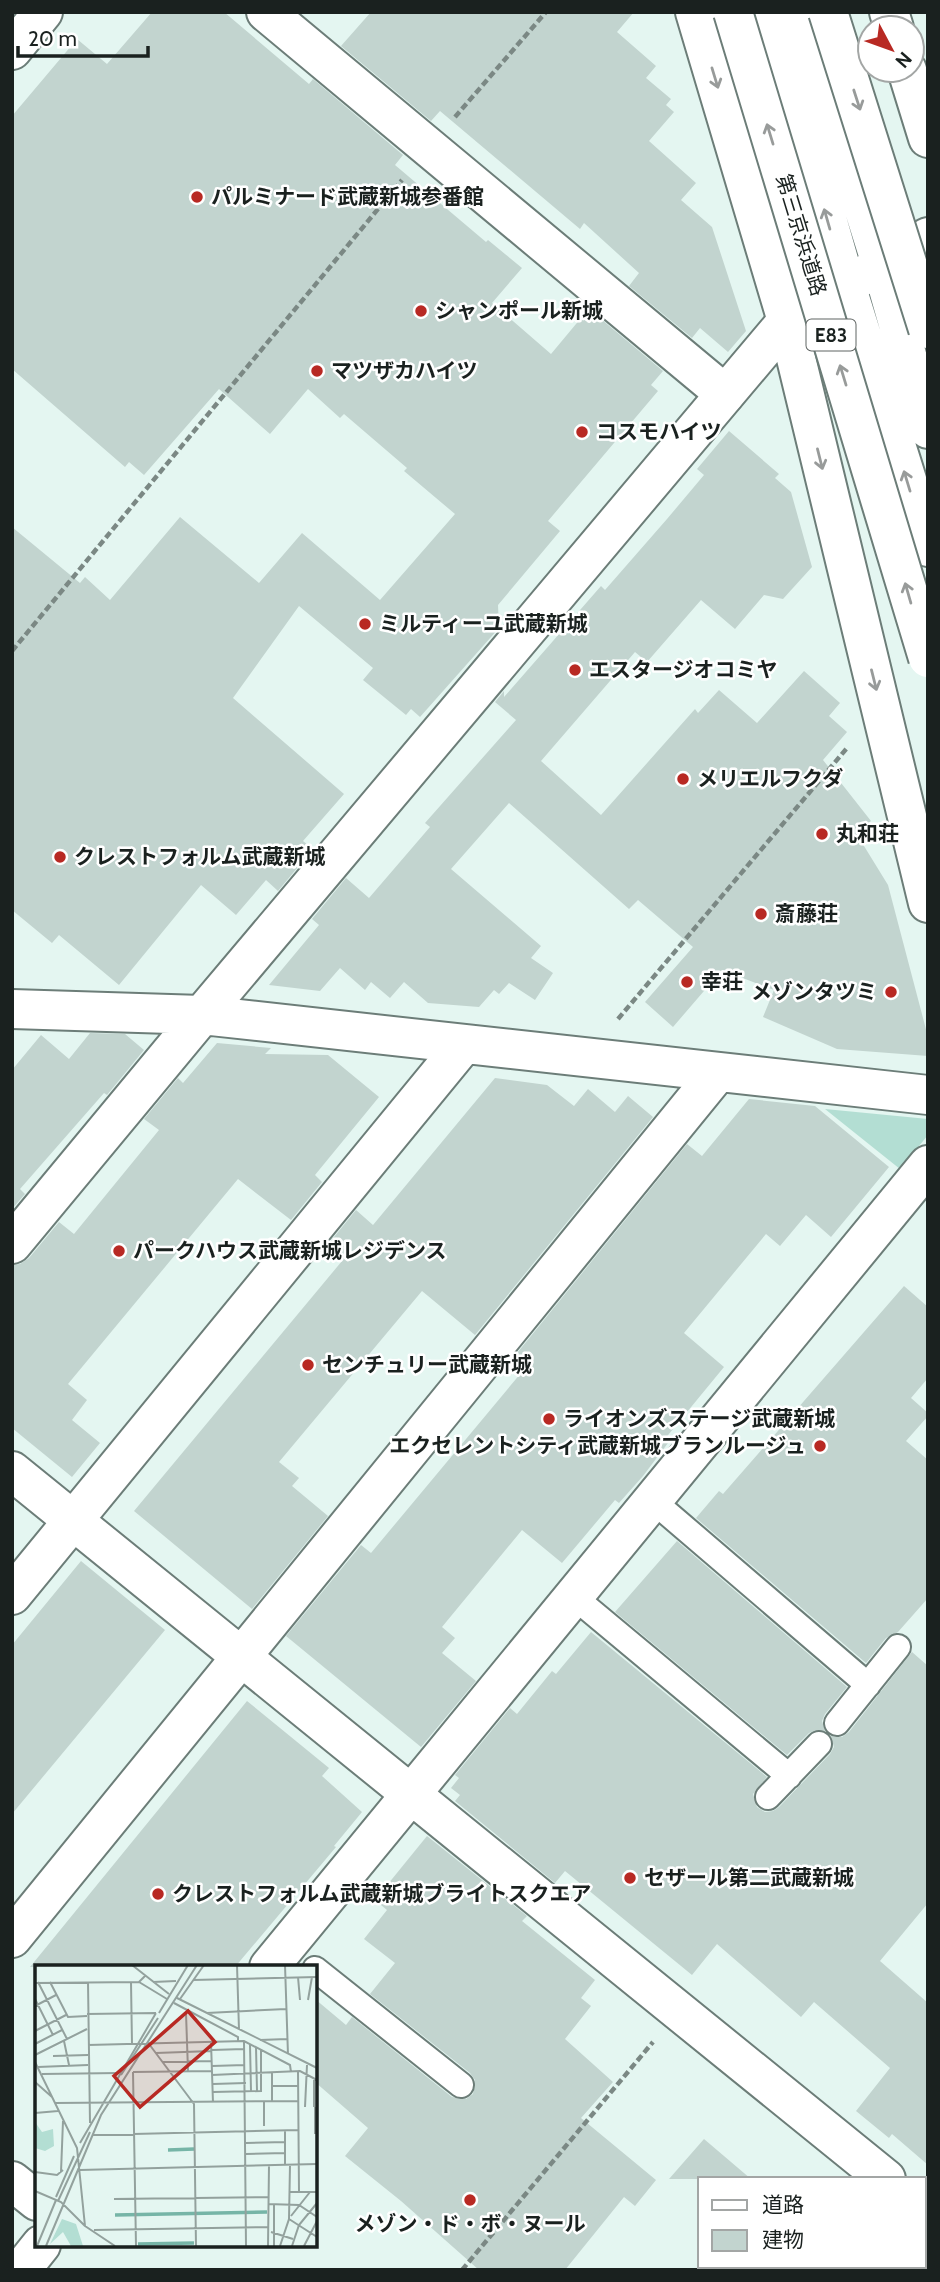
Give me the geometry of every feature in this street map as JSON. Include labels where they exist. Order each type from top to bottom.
[{"type":"main road","points":[[12,50],[43,12]]},
{"type":"main road","points":[[266,12],[725,394]]},
{"type":"main road","points":[[695,12],[787,321],[928,903]]},
{"type":"main road","name":"第三京浜道路","points":[[733,12],[928,659]]},
{"type":"main road","points":[[768,12],[846,285],[928,547]]},
{"type":"main road","points":[[802,12],[881,264],[928,429]]},
{"type":"main road","points":[[828,12],[928,329]]},
{"type":"main road","points":[[911,84],[928,137]]},
{"type":"main road","points":[[12,1244],[787,321],[928,237]]},
{"type":"main road","points":[[12,1009],[202,1015],[928,1095]]},
{"type":"main road","points":[[12,1595],[464,1044]]},
{"type":"main road","points":[[12,1938],[718,1072]]},
{"type":"main road","points":[[296,1962],[410,1795],[928,1165]]},
{"type":"main road","points":[[12,1472],[884,2177]]},
{"type":"main road","points":[[12,2181],[35,2199]]},
{"type":"main road","points":[[21,2270],[39,2247]]},
{"type":"lane","points":[[652,1500],[868,1685]]},
{"type":"lane","points":[[573,1597],[789,1776]]},
{"type":"lane","points":[[837,1723],[898,1647]]},
{"type":"lane","points":[[768,1797],[819,1744]]},
{"type":"lane","points":[[317,1978],[461,2085]]},
{"type":"path","points":[[12,651],[429,148],[546,12]]},
{"type":"path","points":[[609,1030],[853,742]]},
{"type":"path","points":[[462,2270],[679,2011]]},
{"type":"green space","points":[[825,1109],[928,1119],[928,1135],[900,1169]]},
{"type":"building","points":[[152,12],[224,12],[309,84],[313,79],[403,155],[395,165],[486,242],[488,240],[522,268],[492,303],[551,354],[586,312],[598,322],[601,319],[663,371],[651,385],[658,391],[548,521],[560,531],[498,605],[499,628],[420,717],[411,709],[406,715],[363,680],[373,668],[299,606],[233,698],[344,794],[303,841],[313,849],[278,891],[266,880],[236,915],[201,885],[119,985],[59,935],[52,943],[12,910],[12,527],[80,583],[85,577],[110,600],[180,517],[259,583],[302,533],[380,600],[455,514],[404,471],[407,468],[344,414],[340,418],[308,389],[270,434],[219,389],[144,475],[129,462],[125,467],[12,369],[12,116],[77,39],[107,64]]},
{"type":"building","points":[[371,12],[634,12],[617,32],[656,66],[646,78],[671,99],[666,105],[674,112],[649,141],[696,183],[681,200],[712,227],[746,331],[728,352],[700,328],[692,338],[629,286],[639,273],[584,223],[580,229],[440,111],[431,121],[341,46]]},
{"type":"building","points":[[729,431],[779,474],[775,478],[791,492],[812,567],[783,599],[764,595],[735,629],[701,600],[647,662],[635,652],[541,761],[601,815],[695,709],[698,713],[719,690],[757,723],[804,671],[840,703],[829,716],[847,732],[823,760],[871,821],[856,833],[888,885],[928,1037],[928,1056],[837,1049],[763,1017],[774,990],[722,970],[673,1027],[645,1002],[693,947],[638,900],[629,909],[509,803],[451,869],[541,946],[531,958],[553,973],[535,1000],[509,983],[499,994],[494,990],[479,1007],[428,1003],[404,982],[390,998],[371,982],[365,990],[340,968],[320,991],[269,985],[319,925],[312,919],[346,878],[369,898],[430,827],[425,823],[516,720],[495,702],[504,691],[504,697],[601,586],[605,590],[667,519],[704,475],[697,469]]},
{"type":"building","points":[[90,1033],[125,1034],[144,1050],[107,1095],[104,1093],[20,1189],[25,1194],[12,1209],[12,1070],[41,1035],[69,1059]]},
{"type":"building","name":"パークハウス武蔵新城レジデンス","points":[[217,1043],[271,1048],[265,1054],[328,1055],[379,1097],[315,1175],[322,1182],[291,1220],[238,1179],[68,1384],[87,1400],[72,1420],[100,1443],[72,1477],[12,1428],[12,1265],[20,1264],[29,1258],[59,1222],[74,1234],[159,1130],[144,1119],[178,1078],[183,1083]]},
{"type":"building","name":"センチュリー武蔵新城","points":[[495,1078],[547,1085],[574,1106],[588,1089],[615,1112],[628,1096],[653,1117],[475,1335],[422,1291],[279,1462],[299,1478],[292,1486],[328,1516],[252,1609],[134,1511],[342,1261],[325,1248],[356,1210],[373,1225]]},
{"type":"building","name":"ライオンズステージ武蔵新城","points":[[749,1099],[815,1106],[889,1167],[831,1237],[806,1215],[780,1246],[766,1234],[684,1333],[724,1367],[664,1440],[668,1443],[643,1476],[619,1503],[615,1500],[562,1563],[522,1530],[442,1627],[455,1638],[442,1653],[476,1681],[421,1747],[286,1636],[361,1545],[371,1553],[521,1373],[509,1363],[687,1144],[702,1156]]},
{"type":"building","name":"エクセレントシティ武蔵新城ブランルージュ","points":[[904,1286],[928,1307],[928,1378],[911,1398],[928,1416],[906,1441],[928,1460],[928,1598],[898,1632],[886,1638],[866,1663],[696,1518],[719,1491],[723,1494]]},
{"type":"building","points":[[677,1541],[847,1687],[825,1714],[822,1721],[825,1731],[816,1730],[809,1733],[787,1755],[615,1612]]},
{"type":"building","points":[[81,1561],[165,1630],[12,1814],[12,1645]]},
{"type":"building","points":[[591,1632],[767,1777],[753,1794],[757,1807],[765,1812],[779,1807],[830,1754],[834,1747],[831,1736],[842,1737],[849,1732],[912,1652],[928,1666],[928,1903],[880,1961],[928,2003],[928,2165],[892,2134],[889,2138],[856,2111],[890,2068],[814,2002],[801,2017],[717,1944],[692,1975],[565,1871],[555,1883],[455,1801],[460,1795],[451,1788],[459,1778],[455,1775],[510,1708],[517,1714],[552,1671],[556,1674]]},
{"type":"building","name":"クレストフォルム武蔵新城ブライトスクエア","points":[[247,1701],[329,1768],[322,1776],[362,1812],[237,1965],[30,1967]]},
{"type":"building","points":[[427,1836],[527,1916],[522,1921],[595,1980],[581,1998],[591,2006],[565,2039],[613,2082],[581,2118],[656,2180],[635,2206],[624,2197],[565,2270],[479,2270],[345,2156],[368,2128],[317,2084],[317,2001],[346,2025],[352,2017],[452,2097],[466,2099],[473,2094],[475,2080],[470,2073],[370,1994],[395,1963],[364,1939],[387,1910],[375,1900]]},
{"type":"building","points":[[704,2139],[749,2177],[698,2177],[669,2179]]},
{"type":"place","name":"パルミナード武蔵新城参番館","points":[[197,197]]},
{"type":"place","name":"シャンポール新城","points":[[421,311]]},
{"type":"place","name":"マツザカハイツ","points":[[317,371]]},
{"type":"place","name":"コスモハイツ","points":[[582,432]]},
{"type":"place","name":"ミルティーユ武蔵新城","points":[[365,624]]},
{"type":"place","name":"エスタージオコミヤ","points":[[575,670]]},
{"type":"place","name":"メリエルフクダ","points":[[683,779]]},
{"type":"place","name":"丸和荘","points":[[822,834]]},
{"type":"place","name":"クレストフォルム武蔵新城","points":[[60,857]]},
{"type":"place","name":"斎藤荘","points":[[761,914]]},
{"type":"place","name":"幸荘","points":[[687,982]]},
{"type":"place","name":"メゾンタツミ","points":[[891,992]]},
{"type":"place","name":"パークハウス武蔵新城レジデンス","points":[[119,1251]]},
{"type":"place","name":"センチュリー武蔵新城","points":[[308,1365]]},
{"type":"place","name":"ライオンズステージ武蔵新城","points":[[549,1419]]},
{"type":"place","name":"エクセレントシティ武蔵新城ブランルージュ","points":[[820,1446]]},
{"type":"place","name":"セザール第二武蔵新城","points":[[630,1878]]},
{"type":"place","name":"クレストフォルム武蔵新城ブライトスクエア","points":[[158,1894]]},
{"type":"place","name":"メゾン・ド・ボ・ヌール","points":[[470,2200]]}]
